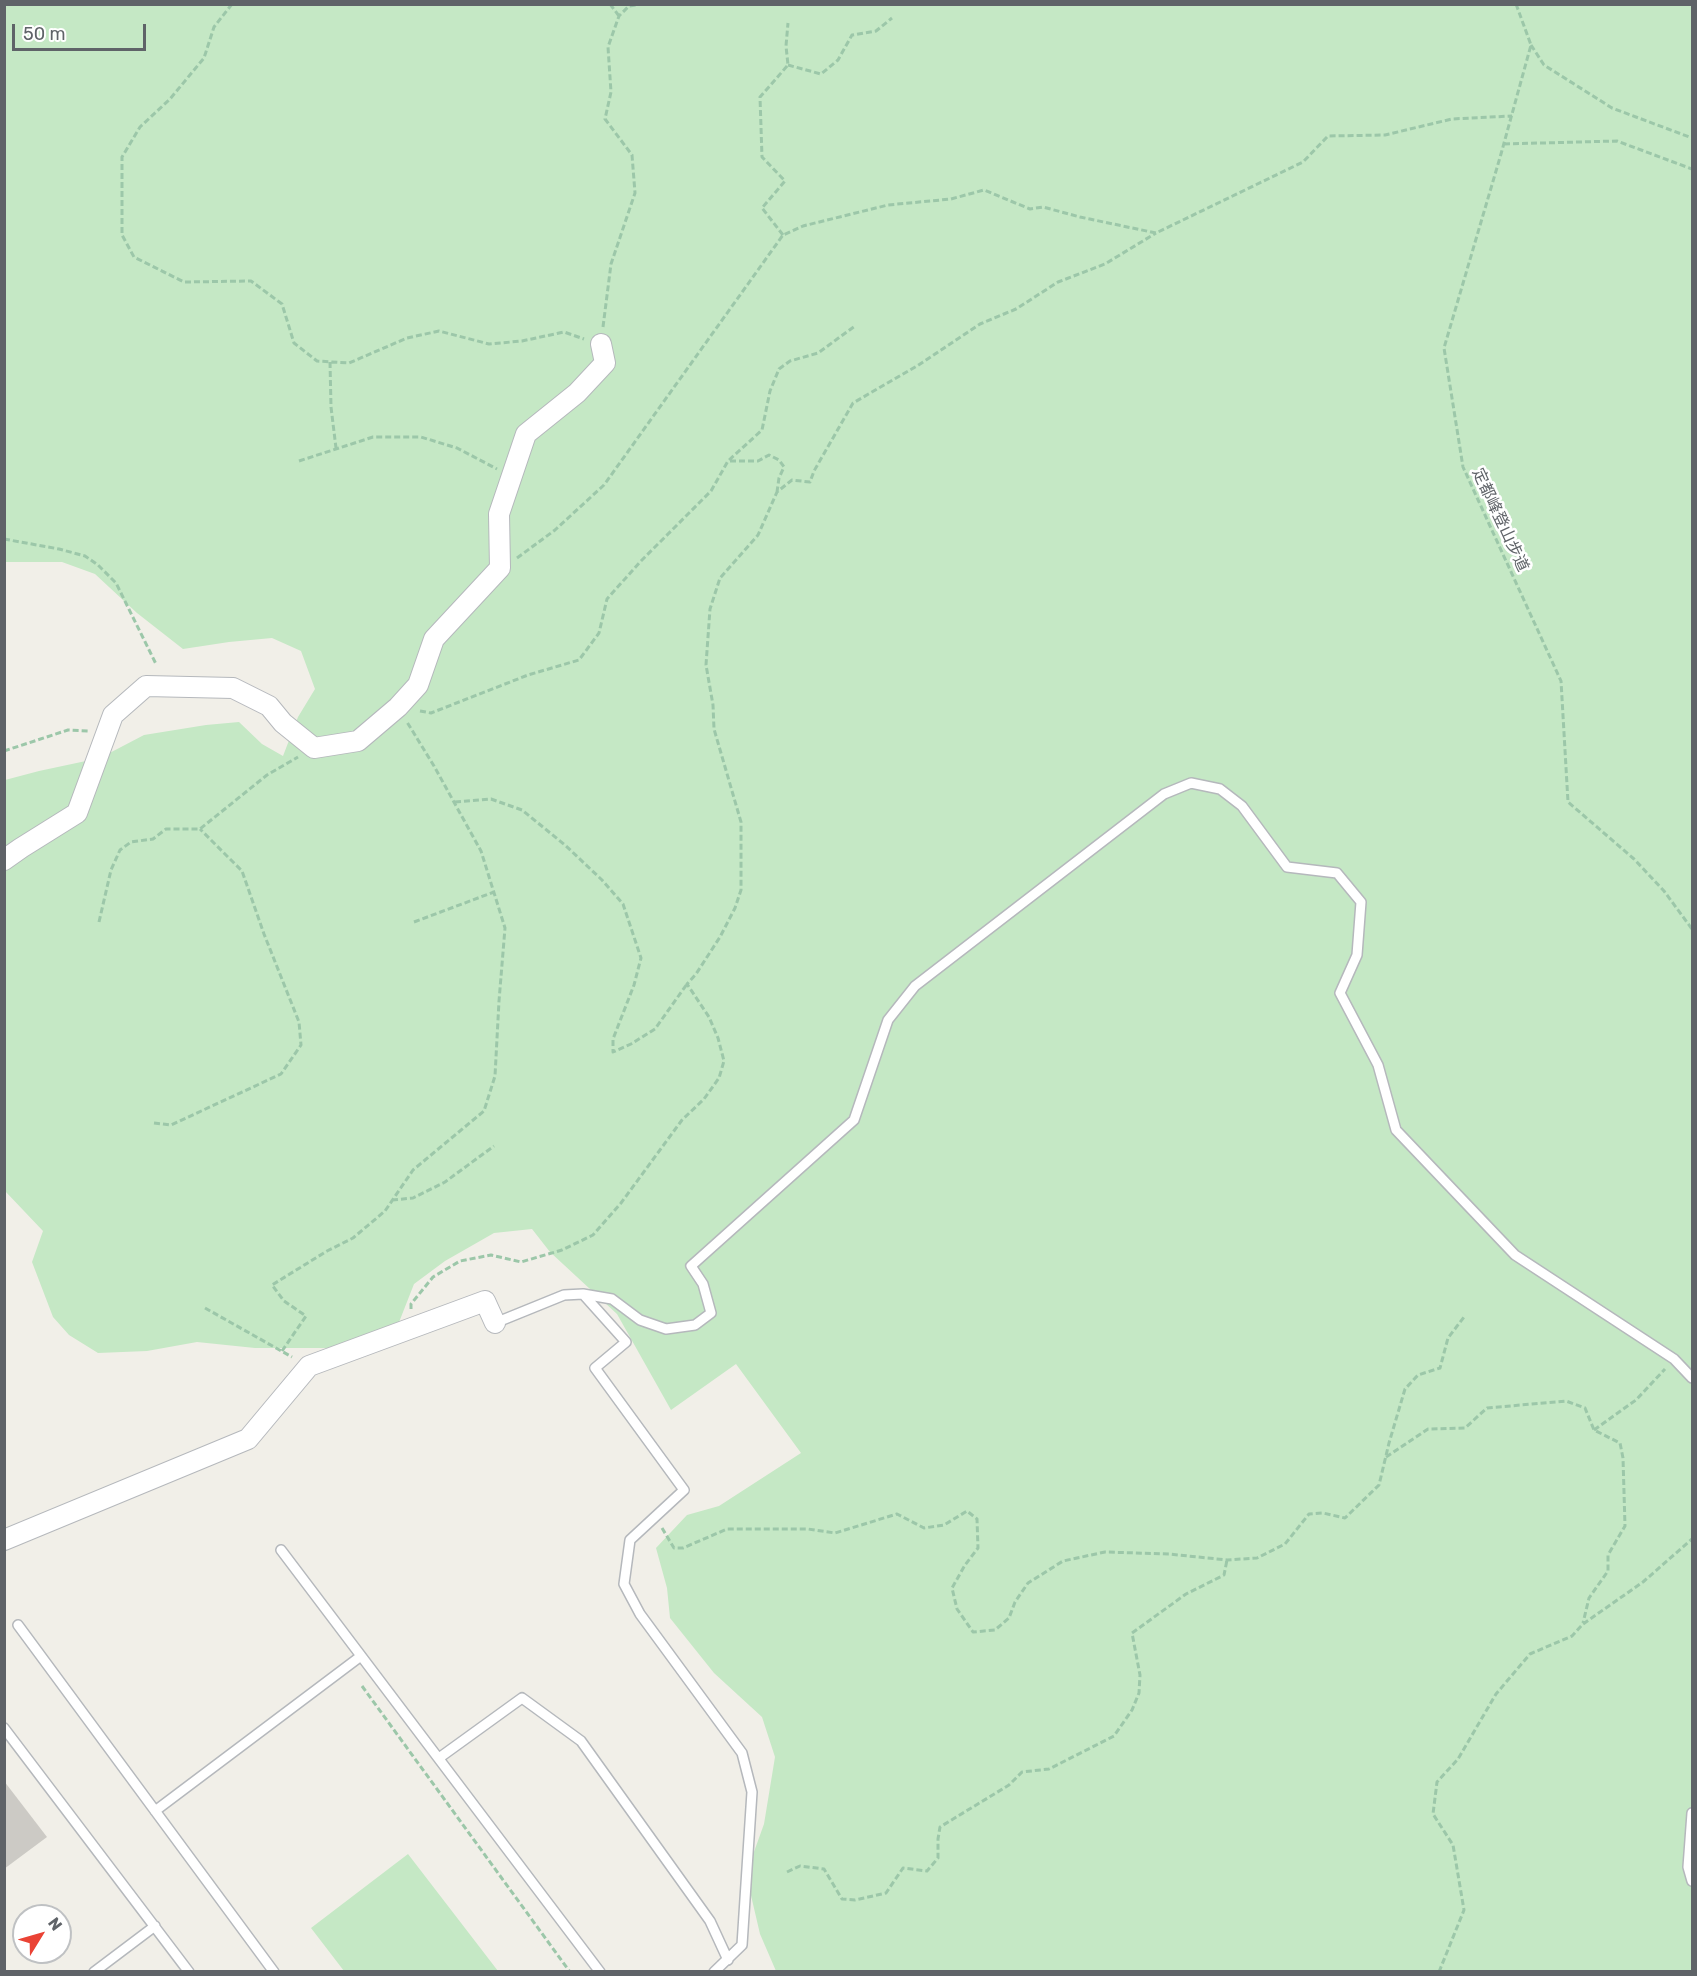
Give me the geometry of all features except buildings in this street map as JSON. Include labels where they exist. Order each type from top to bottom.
[{"type":"street","points":[[4,860],[77,813],[113,715],[146,686],[233,688],[269,706],[283,723],[314,748],[358,741],[398,708],[418,685],[434,639],[500,568],[499,514],[526,434],[577,393],[605,363],[601,344]]},
{"type":"street","points":[[4,1540],[248,1440],[309,1366],[485,1301],[495,1323]]},
{"type":"lane","points":[[495,1323],[564,1295],[583,1294],[612,1299],[640,1320],[666,1329],[695,1325],[711,1313],[703,1284],[691,1266],[854,1120],[888,1020],[915,986],[1164,794],[1191,783],[1220,789],[1242,806],[1287,867],[1337,873],[1361,902],[1358,955],[1340,993],[1378,1065],[1396,1130],[1515,1255],[1674,1359],[1692,1378]]},
{"type":"lane","points":[[583,1294],[626,1342],[594,1368],[684,1490],[630,1540],[624,1584],[640,1614],[742,1753],[752,1792],[742,1945],[714,1971]]},
{"type":"lane","points":[[281,1550],[600,1971]]},
{"type":"lane","points":[[18,1625],[155,1810],[269,1970]]},
{"type":"lane","points":[[155,1810],[361,1656]]},
{"type":"lane","points":[[439,1758],[522,1698],[581,1742],[710,1921],[728,1960]]},
{"type":"lane","points":[[4,1728],[189,1971]]},
{"type":"lane","points":[[1692,1813],[1688,1867],[1692,1881]]},
{"type":"lane","points":[[94,1971],[154,1926]]},
{"type":"path","points":[[232,4],[214,27],[204,58],[171,99],[140,127],[122,157],[122,235],[134,258],[159,272],[184,282],[251,281],[282,303],[294,343],[317,362],[349,363],[407,338],[439,331],[489,344],[522,341],[564,332],[601,344],[611,264],[635,193],[632,155],[605,119],[611,92],[608,47],[619,16],[629,6],[642,4]]},
{"type":"path","points":[[1515,4],[1531,45],[1544,65],[1612,108],[1692,138]]},
{"type":"path","points":[[612,5],[619,16]]},
{"type":"path","points":[[788,65],[821,74],[838,60],[852,35],[876,31],[892,18]]},
{"type":"path","points":[[783,235],[762,208],[785,181],[762,158],[760,97],[788,65],[786,46],[788,23]]},
{"type":"path","name":"定都峰登山步道","points":[[1531,45],[1444,348],[1463,467],[1561,681],[1568,802],[1634,859],[1664,891],[1692,929]]},
{"type":"path","points":[[777,492],[792,480],[810,482],[853,403],[917,366],[980,324],[1016,309],[1058,282],[1105,264],[1156,233],[1303,162],[1328,136],[1385,135],[1452,119],[1512,116]]},
{"type":"path","points":[[1504,144],[1617,141],[1692,169]]},
{"type":"path","points":[[500,568],[538,544],[604,485],[783,235],[803,226],[888,205],[951,199],[984,190],[1030,209],[1043,207],[1080,218],[1156,233]]},
{"type":"path","points":[[398,708],[431,712],[528,675],[579,660],[598,633],[607,599],[640,562],[711,491],[728,461],[762,429],[770,391],[779,369],[790,361],[818,353],[855,326]]},
{"type":"path","points":[[330,362],[331,407],[336,448]]},
{"type":"path","points":[[299,461],[373,437],[421,437],[457,448],[511,477]]},
{"type":"path","points":[[454,802],[491,799],[522,810],[602,880],[623,904],[641,958],[634,986],[613,1039],[613,1052],[655,1029],[720,937],[735,908],[741,890],[741,822],[714,729],[713,705],[706,665],[710,609],[720,578],[758,535],[777,492],[779,478],[784,467],[779,460],[769,455],[758,461],[728,461]]},
{"type":"path","points":[[4,539],[85,556],[98,565],[116,583],[156,664]]},
{"type":"path","points":[[282,1351],[306,1316],[284,1301],[272,1285],[308,1262],[353,1238],[385,1211],[413,1170],[484,1111],[495,1076],[506,928],[481,851],[398,708]]},
{"type":"path","points":[[4,752],[68,730],[107,731]]},
{"type":"path","points":[[99,922],[111,870],[120,850],[131,842],[153,839],[166,829],[200,829],[267,775],[314,748]]},
{"type":"path","points":[[154,1123],[171,1125],[281,1074],[301,1045],[299,1022],[242,871],[200,829]]},
{"type":"path","points":[[414,922],[494,891]]},
{"type":"path","points":[[411,1328],[411,1304],[433,1277],[460,1261],[491,1256],[521,1262],[562,1250],[593,1235],[621,1203],[682,1120],[704,1099],[719,1078],[724,1061],[718,1038],[709,1017],[687,984]]},
{"type":"path","points":[[392,1200],[413,1198],[446,1182],[494,1146]]},
{"type":"path","points":[[205,1308],[309,1366]]},
{"type":"path","points":[[656,1516],[674,1548],[683,1548],[727,1529],[808,1529],[835,1533],[897,1514],[924,1528],[944,1525],[967,1510],[977,1519],[978,1548],[952,1588],[957,1609],[973,1632],[995,1630],[1009,1618],[1015,1602],[1028,1583],[1063,1560],[1105,1552],[1169,1554],[1227,1560],[1257,1558],[1285,1544],[1309,1514],[1323,1513],[1345,1518],[1379,1485],[1405,1389],[1418,1375],[1440,1368],[1448,1338],[1464,1317]]},
{"type":"path","points":[[1594,1430],[1636,1400],[1674,1359]]},
{"type":"path","points":[[1385,1458],[1428,1429],[1465,1428],[1487,1408],[1566,1401],[1585,1408],[1594,1430],[1620,1443],[1623,1458],[1625,1526],[1608,1555],[1608,1571],[1589,1598],[1583,1624]]},
{"type":"path","points":[[1439,1971],[1464,1910],[1453,1845],[1433,1814],[1437,1782],[1458,1759],[1496,1694],[1530,1654],[1572,1636],[1583,1624],[1643,1582],[1692,1539]]},
{"type":"path","points":[[787,1872],[800,1866],[824,1869],[842,1899],[855,1900],[886,1893],[903,1868],[927,1871],[938,1858],[940,1827],[1009,1785],[1022,1772],[1049,1769],[1114,1736],[1132,1710],[1139,1693],[1140,1675],[1132,1633],[1186,1594],[1224,1575],[1227,1560]]},
{"type":"path","points":[[362,1686],[570,1971]]},
{"type":"green space","points":[[5,5],[1692,5],[1692,1971],[776,1971],[760,1934],[746,1874],[764,1824],[775,1757],[762,1717],[714,1673],[670,1618],[667,1588],[656,1548],[687,1515],[719,1506],[801,1453],[736,1364],[671,1410],[617,1314],[550,1252],[532,1229],[494,1233],[445,1261],[414,1284],[394,1335],[352,1348],[255,1348],[197,1342],[147,1351],[98,1353],[69,1335],[53,1317],[32,1262],[43,1231],[5,1191],[5,780],[100,758],[144,735],[239,722],[262,744],[283,756],[298,717],[315,689],[301,651],[272,638],[183,649],[137,613],[95,574],[62,562],[5,562]]},
{"type":"green space","points":[[408,1854],[498,1971],[344,1971],[311,1928]]}]
